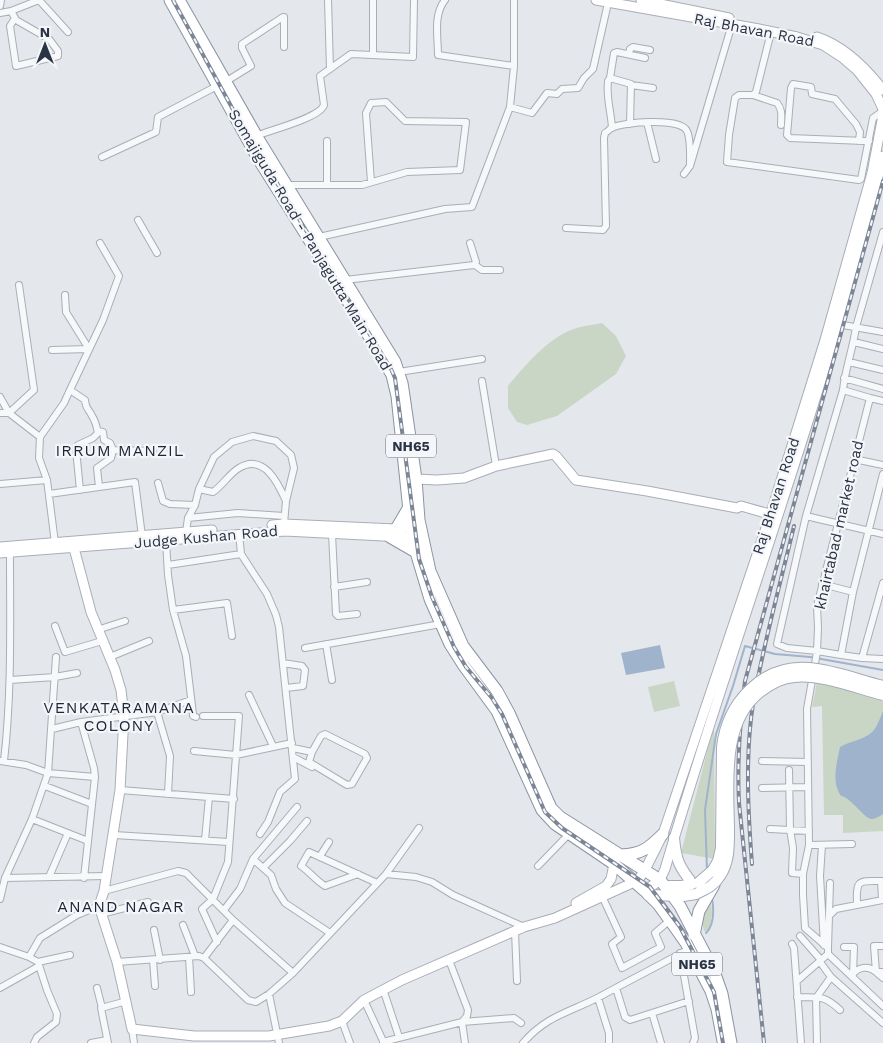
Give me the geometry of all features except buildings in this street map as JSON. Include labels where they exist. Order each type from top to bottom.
[{"type":"highway","name":"Somajiguda Road - Panjagutta Main Road","points":[[170,0],[345,280],[378,343],[392,375],[395,384],[409,505],[403,533],[416,552],[422,577],[441,624],[497,691],[509,713],[551,808],[616,864],[640,888]]},
{"type":"highway","name":"Somajiguda Road - Panjagutta Main Road","points":[[179,0],[259,160],[378,343],[399,372],[416,480],[419,520],[425,556],[464,666],[497,711],[542,810],[555,824],[616,864],[646,870],[666,887],[680,906],[694,936]]},
{"type":"highway","points":[[403,533],[416,552]]},
{"type":"highway","points":[[616,864],[648,848],[663,834]]},
{"type":"highway","points":[[694,936],[699,911],[714,885]]},
{"type":"highway","name":"NH65","points":[[640,888],[668,918],[684,951],[711,991],[717,1009],[723,1043]]},
{"type":"highway","name":"NH65","points":[[694,936],[714,971],[722,994],[730,1043]]},
{"type":"main road","name":"Raj Bhavan Road","points":[[596,0],[806,39],[828,48],[856,70],[876,94],[883,112],[872,173],[852,246],[773,518],[664,870],[666,887]]},
{"type":"main road","name":"Raj Bhavan Road","points":[[641,0],[796,31],[830,41],[863,67],[883,90]]},
{"type":"main road","name":"Raj Bhavan Road","points":[[640,888],[646,870],[663,834],[827,362],[883,156]]},
{"type":"main road","points":[[416,480],[464,478],[496,466],[554,454],[576,480],[737,508],[741,512],[773,518]]},
{"type":"main road","name":"Judge Kushan Road","points":[[0,547],[186,532],[284,520],[403,533]]},
{"type":"main road","name":"Judge Kushan Road","points":[[0,554],[239,533],[285,531],[332,534],[403,533]]},
{"type":"main road","points":[[74,548],[97,630],[110,657],[122,690],[124,716],[120,790],[114,836],[100,910],[117,962],[132,1029],[194,1036],[279,1039],[342,1021],[364,1000],[382,990],[519,929],[555,918],[602,896],[640,888],[714,885],[725,866],[728,850],[732,736],[737,720],[750,700],[769,685],[793,676],[819,678],[883,695]]},
{"type":"main road","points":[[696,887],[718,861],[721,836],[723,732],[733,709],[744,694],[775,673],[806,668],[823,670],[883,686]]},
{"type":"main road","points":[[674,838],[678,865],[696,887]]},
{"type":"main road","points":[[548,920],[606,886],[611,879],[616,864]]},
{"type":"main road","points":[[640,888],[666,887]]},
{"type":"main road","points":[[640,888],[668,918]]},
{"type":"street","points":[[0,6],[1,0]]},
{"type":"street","points":[[0,13],[11,11],[39,0],[68,32]]},
{"type":"street","points":[[328,0],[330,68]]},
{"type":"street","points":[[373,0],[373,55]]},
{"type":"street","points":[[256,136],[309,117],[323,109],[320,76],[351,54],[413,57],[414,0]]},
{"type":"street","points":[[445,0],[440,7],[438,17],[438,56],[514,66]]},
{"type":"street","points":[[319,237],[445,209],[472,207],[510,107],[514,66],[514,0]]},
{"type":"street","points":[[510,107],[532,114],[547,93],[557,94],[562,89],[578,88],[584,78],[593,70],[608,3]]},
{"type":"street","points":[[11,11],[15,18],[49,38],[58,51],[58,56],[16,66],[10,26],[15,18]]},
{"type":"street","points":[[102,157],[156,132],[158,117],[223,87],[251,66],[242,48],[242,44],[283,17],[284,47]]},
{"type":"street","points":[[684,174],[690,166],[732,24]]},
{"type":"street","points":[[753,96],[758,86],[771,32]]},
{"type":"street","points":[[629,54],[630,49],[633,48],[650,50]]},
{"type":"street","points":[[612,128],[611,114],[608,106],[608,81],[614,53],[645,58]]},
{"type":"street","points":[[610,78],[631,83],[631,85],[653,88]]},
{"type":"street","points":[[859,141],[860,132],[856,124],[835,98],[812,94],[811,87],[793,84],[791,88],[787,135],[790,138],[869,142]]},
{"type":"street","points":[[630,124],[631,85]]},
{"type":"street","points":[[781,126],[782,112],[777,103],[753,96],[739,95],[735,98],[727,162],[860,180],[873,118],[883,112]]},
{"type":"street","points":[[287,185],[362,185],[407,172],[460,170],[466,122],[404,121],[386,102],[371,102],[366,113],[371,182]]},
{"type":"street","points":[[566,228],[603,230],[606,226],[604,138],[605,133],[612,128],[647,122],[672,123],[683,126],[687,130],[690,166]]},
{"type":"street","points":[[647,122],[656,159]]},
{"type":"street","points":[[327,141],[327,185]]},
{"type":"street","points":[[138,220],[157,253]]},
{"type":"street","points":[[883,232],[856,327],[843,390],[806,516],[777,644],[787,648],[883,659]]},
{"type":"street","points":[[55,543],[49,494],[39,458],[40,437],[64,403],[103,320],[119,276],[100,242]]},
{"type":"street","points":[[470,242],[476,262],[475,265],[479,270],[500,270]]},
{"type":"street","points":[[345,280],[475,265]]},
{"type":"street","points":[[0,412],[9,413],[34,390],[19,285]]},
{"type":"street","points":[[65,295],[66,312],[89,349]]},
{"type":"street","points":[[837,324],[883,332]]},
{"type":"street","points":[[854,342],[883,349]]},
{"type":"street","points":[[52,350],[89,349]]},
{"type":"street","points":[[399,372],[482,359]]},
{"type":"street","points":[[849,362],[883,370]]},
{"type":"street","points":[[844,378],[883,388]]},
{"type":"street","points":[[482,381],[496,466]]},
{"type":"street","points":[[70,390],[86,400],[86,409],[93,416],[98,431],[102,432],[104,440],[110,443],[112,450],[111,458],[97,468],[100,487]]},
{"type":"street","points":[[843,390],[883,401]]},
{"type":"street","points":[[0,397],[9,413],[40,437]]},
{"type":"street","name":"khairtabad market road","points":[[870,398],[817,606],[817,652],[807,709],[809,845],[804,874],[803,895],[805,928],[883,1006]]},
{"type":"street","points":[[80,490],[76,448],[78,445],[93,438],[98,431]]},
{"type":"street","points":[[186,532],[188,518],[214,457],[232,442],[253,436],[276,441],[291,455],[294,468],[286,501],[284,520],[238,513],[188,518]]},
{"type":"street","points":[[112,450],[154,451]]},
{"type":"street","points":[[854,459],[883,465]]},
{"type":"street","points":[[199,489],[213,492],[238,468],[258,465],[272,473],[286,501]]},
{"type":"street","points":[[841,655],[854,592],[883,474]]},
{"type":"street","points":[[0,484],[46,480]]},
{"type":"street","points":[[49,494],[135,482],[142,536]]},
{"type":"street","points":[[158,484],[163,501],[170,504],[195,505]]},
{"type":"street","points":[[806,516],[883,534]]},
{"type":"street","points":[[239,533],[241,554],[267,594],[279,627],[294,757],[295,779],[280,792],[268,822],[260,834]]},
{"type":"street","points":[[332,534],[334,588],[338,616],[357,614]]},
{"type":"street","points":[[166,540],[172,610],[186,656],[193,716],[239,716],[234,799],[226,867],[213,899],[202,909],[217,942]]},
{"type":"street","points":[[10,553],[10,680],[8,729],[2,761],[26,765],[48,772],[95,777]]},
{"type":"street","points":[[168,565],[241,554]]},
{"type":"street","points":[[334,588],[367,582]]},
{"type":"street","points":[[862,658],[883,583]]},
{"type":"street","points":[[822,584],[854,592]]},
{"type":"street","points":[[172,610],[227,603],[232,636]]},
{"type":"street","points":[[97,630],[125,621]]},
{"type":"street","points":[[305,648],[441,624]]},
{"type":"street","points":[[55,626],[65,652],[102,640]]},
{"type":"street","points":[[110,657],[149,641]]},
{"type":"street","points":[[326,644],[332,680]]},
{"type":"street","points":[[0,898],[5,878],[45,786],[52,730],[56,657]]},
{"type":"street","points":[[283,663],[302,666],[305,670],[303,686],[286,688]]},
{"type":"street","points":[[10,680],[55,677],[78,673]]},
{"type":"street","points":[[0,694],[9,694]]},
{"type":"street","points":[[249,695],[273,746]]},
{"type":"street","points":[[52,730],[80,722],[157,712],[192,700]]},
{"type":"street","points":[[157,712],[170,756],[168,794]]},
{"type":"street","points":[[80,722],[95,777],[84,878]]},
{"type":"street","points":[[324,734],[365,754],[367,758],[352,784],[347,784],[309,762],[308,760],[312,752],[324,734]]},
{"type":"street","points":[[194,751],[236,755],[273,746],[292,745],[312,752]]},
{"type":"street","points":[[294,757],[300,764],[328,775]]},
{"type":"street","points":[[762,761],[808,762]]},
{"type":"street","points":[[789,770],[790,829],[793,848],[792,873],[804,874]]},
{"type":"street","points":[[45,786],[92,804]]},
{"type":"street","points":[[762,788],[808,787]]},
{"type":"street","points":[[120,790],[234,799]]},
{"type":"street","points":[[205,840],[209,797]]},
{"type":"street","points":[[224,910],[240,889],[253,859],[297,807]]},
{"type":"street","points":[[32,819],[88,841]]},
{"type":"street","points":[[263,868],[307,821]]},
{"type":"street","points":[[117,962],[192,956],[204,958],[248,1000],[256,1002],[269,994],[293,973],[386,874],[418,828]]},
{"type":"street","points":[[770,829],[809,830]]},
{"type":"street","points":[[49,877],[68,833]]},
{"type":"street","points":[[538,866],[569,834]]},
{"type":"street","points":[[114,836],[229,842]]},
{"type":"street","points":[[320,856],[329,842]]},
{"type":"street","points":[[809,845],[852,844]]},
{"type":"street","points":[[822,845],[820,876],[827,949]]},
{"type":"street","points":[[358,874],[325,886],[316,881],[301,866],[309,852],[320,856],[358,874],[377,883]]},
{"type":"street","points":[[253,859],[271,874],[276,889],[285,903],[330,933]]},
{"type":"street","points":[[104,891],[178,871],[186,873],[233,920],[293,973]]},
{"type":"street","points":[[386,874],[416,877],[432,882],[519,929],[517,981]]},
{"type":"street","points":[[5,878],[84,878],[106,876]]},
{"type":"street","points":[[830,915],[836,909],[882,900],[882,881],[863,881],[860,883],[857,890],[857,904]]},
{"type":"street","points":[[797,981],[820,961],[827,949],[830,883]]},
{"type":"street","points":[[602,896],[621,937],[612,944],[622,968],[661,947],[656,933],[668,918]]},
{"type":"street","points":[[29,957],[40,938],[78,915],[148,902]]},
{"type":"street","points":[[204,958],[233,920]]},
{"type":"street","points":[[183,925],[192,956],[190,992]]},
{"type":"street","points":[[154,930],[155,986]]},
{"type":"street","points":[[800,936],[831,977],[883,1023]]},
{"type":"street","points":[[792,944],[797,981],[800,1043]]},
{"type":"street","points":[[883,946],[874,946],[879,972],[883,978]]},
{"type":"street","points":[[0,947],[29,957],[39,964],[57,1014],[54,1024],[37,1037],[34,1043]]},
{"type":"street","points":[[844,947],[854,947],[852,976]]},
{"type":"street","points":[[524,1043],[531,1034],[549,1020],[598,998],[684,951],[695,1038],[693,1043]]},
{"type":"street","points":[[0,988],[39,964],[70,955]]},
{"type":"street","points":[[449,960],[468,1010],[467,1016],[462,1022],[465,1043]]},
{"type":"street","points":[[852,976],[856,970],[862,968],[871,968],[879,972]]},
{"type":"street","points":[[817,1043],[816,998],[831,977]]},
{"type":"street","points":[[91,1043],[107,1041],[97,988]]},
{"type":"street","points":[[616,988],[627,1019],[634,1019],[689,1001]]},
{"type":"street","points":[[382,990],[399,1037]]},
{"type":"street","points":[[269,994],[279,1039]]},
{"type":"street","points":[[797,998],[820,997],[830,1000],[840,1010]]},
{"type":"street","points":[[598,998],[609,1033],[609,1043]]},
{"type":"street","points":[[364,1000],[384,1042],[462,1022],[514,1018],[521,1022]]},
{"type":"street","points":[[102,1008],[127,1002]]},
{"type":"street","points":[[652,1013],[661,1043]]},
{"type":"street","points":[[342,1021],[350,1043]]},
{"type":"street","points":[[132,1029],[134,1043]]},
{"type":"green space","points":[[602,323],[616,336],[626,356],[616,374],[557,416],[527,425],[517,422],[508,408],[508,386],[514,379],[536,354],[562,334]]},
{"type":"green space","points":[[674,681],[680,706],[654,712],[648,687]]},
{"type":"green space","points":[[817,682],[883,698],[883,831],[843,833],[843,815],[824,815],[822,706],[812,707]]},
{"type":"green space","points":[[714,725],[715,859],[681,853]]},
{"type":"green space","points":[[711,902],[710,927],[704,932],[702,919]]},
{"type":"water","points":[[660,645],[665,668],[626,675],[621,653]]},
{"type":"water","points":[[883,711],[883,814],[872,819],[841,796],[835,778],[840,747],[871,733],[877,726]]},
{"type":"waterway","points":[[707,871],[705,810],[716,734],[745,646],[775,654],[810,657],[883,670]]},
{"type":"waterway","points":[[706,933],[712,921],[712,898]]},
{"type":"railway","points":[[173,0],[242,126],[395,378],[419,559],[432,597],[454,647],[466,667],[492,698],[502,714],[545,812],[562,828],[650,887],[680,927],[714,992],[723,1043]]},
{"type":"railway","points":[[764,1043],[739,803],[739,742],[745,681],[883,181]]},
{"type":"railway","points":[[752,864],[748,784],[750,724],[762,660],[794,526]]},
{"type":"district","name":"IRRUM MANZIL","points":[[120,450]]},
{"type":"district","name":"VENKATARAMANA COLONY","points":[[119,716]]},
{"type":"district","name":"ANAND NAGAR","points":[[121,906]]}]
